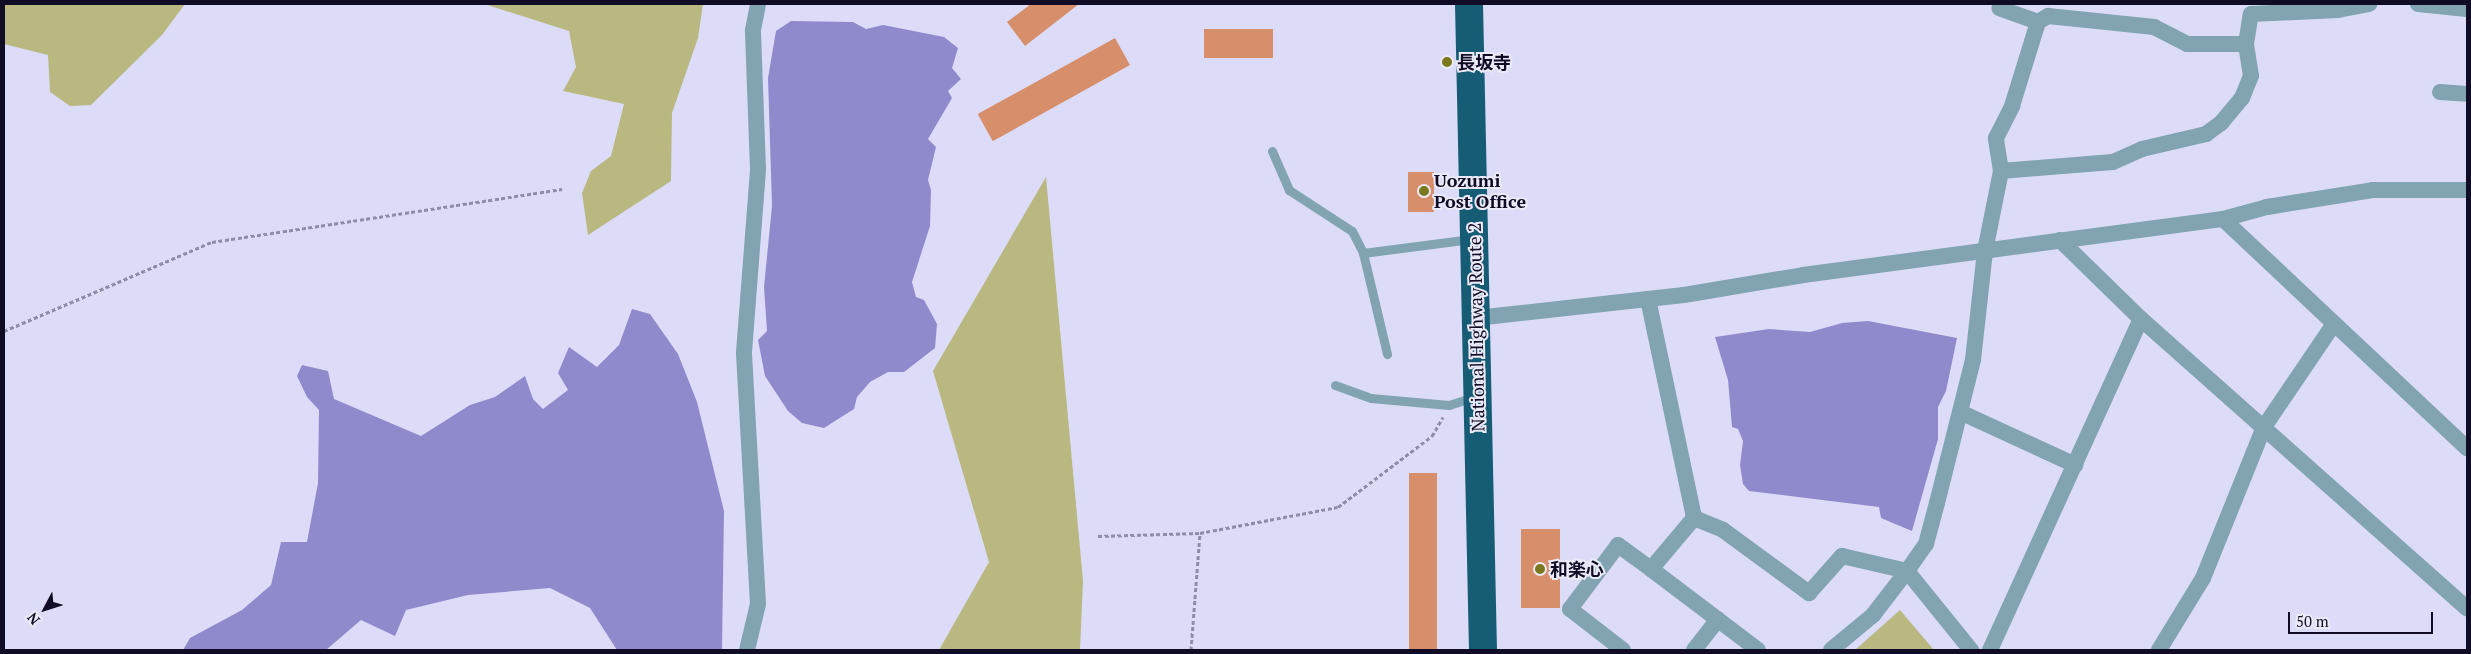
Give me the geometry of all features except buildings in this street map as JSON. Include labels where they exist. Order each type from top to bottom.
[{"type":"highway","name":"National Highway Route 2","points":[[1469,4],[1483,650]]},
{"type":"street","points":[[747,650],[758,604],[744,352],[758,169],[753,30],[758,4]]},
{"type":"street","points":[[2001,171],[2114,162],[2142,150],[2206,134],[2222,123],[2242,98],[2251,76],[2246,44],[2251,14],[2338,10],[2369,4]]},
{"type":"street","points":[[2418,4],[2467,9]]},
{"type":"street","points":[[1999,8],[2038,22]]},
{"type":"street","points":[[1831,650],[1872,615],[1926,544],[1973,360],[1985,251],[2001,171],[1996,138],[2012,106],[2038,22],[2048,16],[2154,27],[2188,44],[2246,44]]},
{"type":"street","points":[[2440,92],[2467,94]]},
{"type":"street","points":[[1476,318],[1648,299],[2060,240],[2223,219],[2267,208],[2373,190],[2467,190]]},
{"type":"street","points":[[2223,219],[2333,325],[2467,448]]},
{"type":"street","points":[[2060,240],[2140,320],[2264,427],[2467,608]]},
{"type":"street","points":[[1648,299],[1694,518]]},
{"type":"street","points":[[1990,650],[2140,320]]},
{"type":"street","points":[[2159,650],[2203,578],[2264,427],[2333,325]]},
{"type":"street","points":[[1960,412],[2075,465]]},
{"type":"street","points":[[1651,569],[1694,518]]},
{"type":"street","points":[[1694,518],[1723,530],[1809,593],[1842,556],[1907,571],[1971,650]]},
{"type":"street","points":[[1623,650],[1570,609],[1618,545],[1758,650]]},
{"type":"street","points":[[1694,650],[1718,619]]},
{"type":"lane","points":[[1272,151],[1289,190],[1352,230],[1363,253],[1387,354]]},
{"type":"lane","points":[[1363,253],[1474,238]]},
{"type":"lane","points":[[1335,385],[1371,398],[1450,405],[1477,396]]},
{"type":"path","points":[[4,331],[212,242],[562,189]]},
{"type":"path","points":[[1098,536],[1200,533],[1338,507],[1432,436],[1450,405]]},
{"type":"path","points":[[1191,650],[1200,533]]},
{"type":"shaded area","points":[[4,4],[185,4],[162,35],[91,105],[70,106],[50,92],[48,55],[4,44]]},
{"type":"shaded area","points":[[484,4],[703,4],[698,38],[672,113],[671,181],[588,235],[582,193],[591,171],[611,156],[624,104],[563,91],[576,67],[569,31]]},
{"type":"shaded area","points":[[791,21],[853,22],[866,29],[883,25],[944,37],[958,48],[952,68],[961,79],[948,91],[952,98],[928,139],[936,147],[928,180],[931,190],[930,226],[912,282],[916,297],[924,300],[937,324],[935,348],[904,372],[888,372],[870,382],[857,397],[854,409],[824,428],[802,423],[788,411],[765,376],[758,340],[767,331],[764,287],[772,206],[768,78],[776,31]]},
{"type":"shaded area","points":[[1046,177],[1083,581],[1080,650],[939,650],[989,562],[933,371]]},
{"type":"shaded area","points":[[632,309],[650,314],[678,354],[697,402],[724,511],[722,650],[617,650],[590,608],[550,588],[468,595],[406,610],[395,636],[361,620],[326,650],[183,650],[190,638],[242,610],[271,585],[281,542],[307,542],[318,483],[319,410],[307,397],[297,376],[302,365],[328,371],[334,399],[421,436],[470,405],[495,397],[525,376],[533,399],[543,409],[568,390],[558,373],[569,347],[597,367],[619,345]]},
{"type":"shaded area","points":[[1868,321],[1957,338],[1946,391],[1938,407],[1938,439],[1912,531],[1881,518],[1879,507],[1749,491],[1743,484],[1740,465],[1743,441],[1738,429],[1732,427],[1728,380],[1715,337],[1769,329],[1810,332],[1842,323]]},
{"type":"shaded area","points":[[1900,610],[1934,650],[1855,650]]},
{"type":"place","name":"長坂寺","points":[[1447,62]]},
{"type":"place","name":"Uozumi Post Office","points":[[1424,191]]},
{"type":"place","name":"和楽心","points":[[1540,569]]}]
